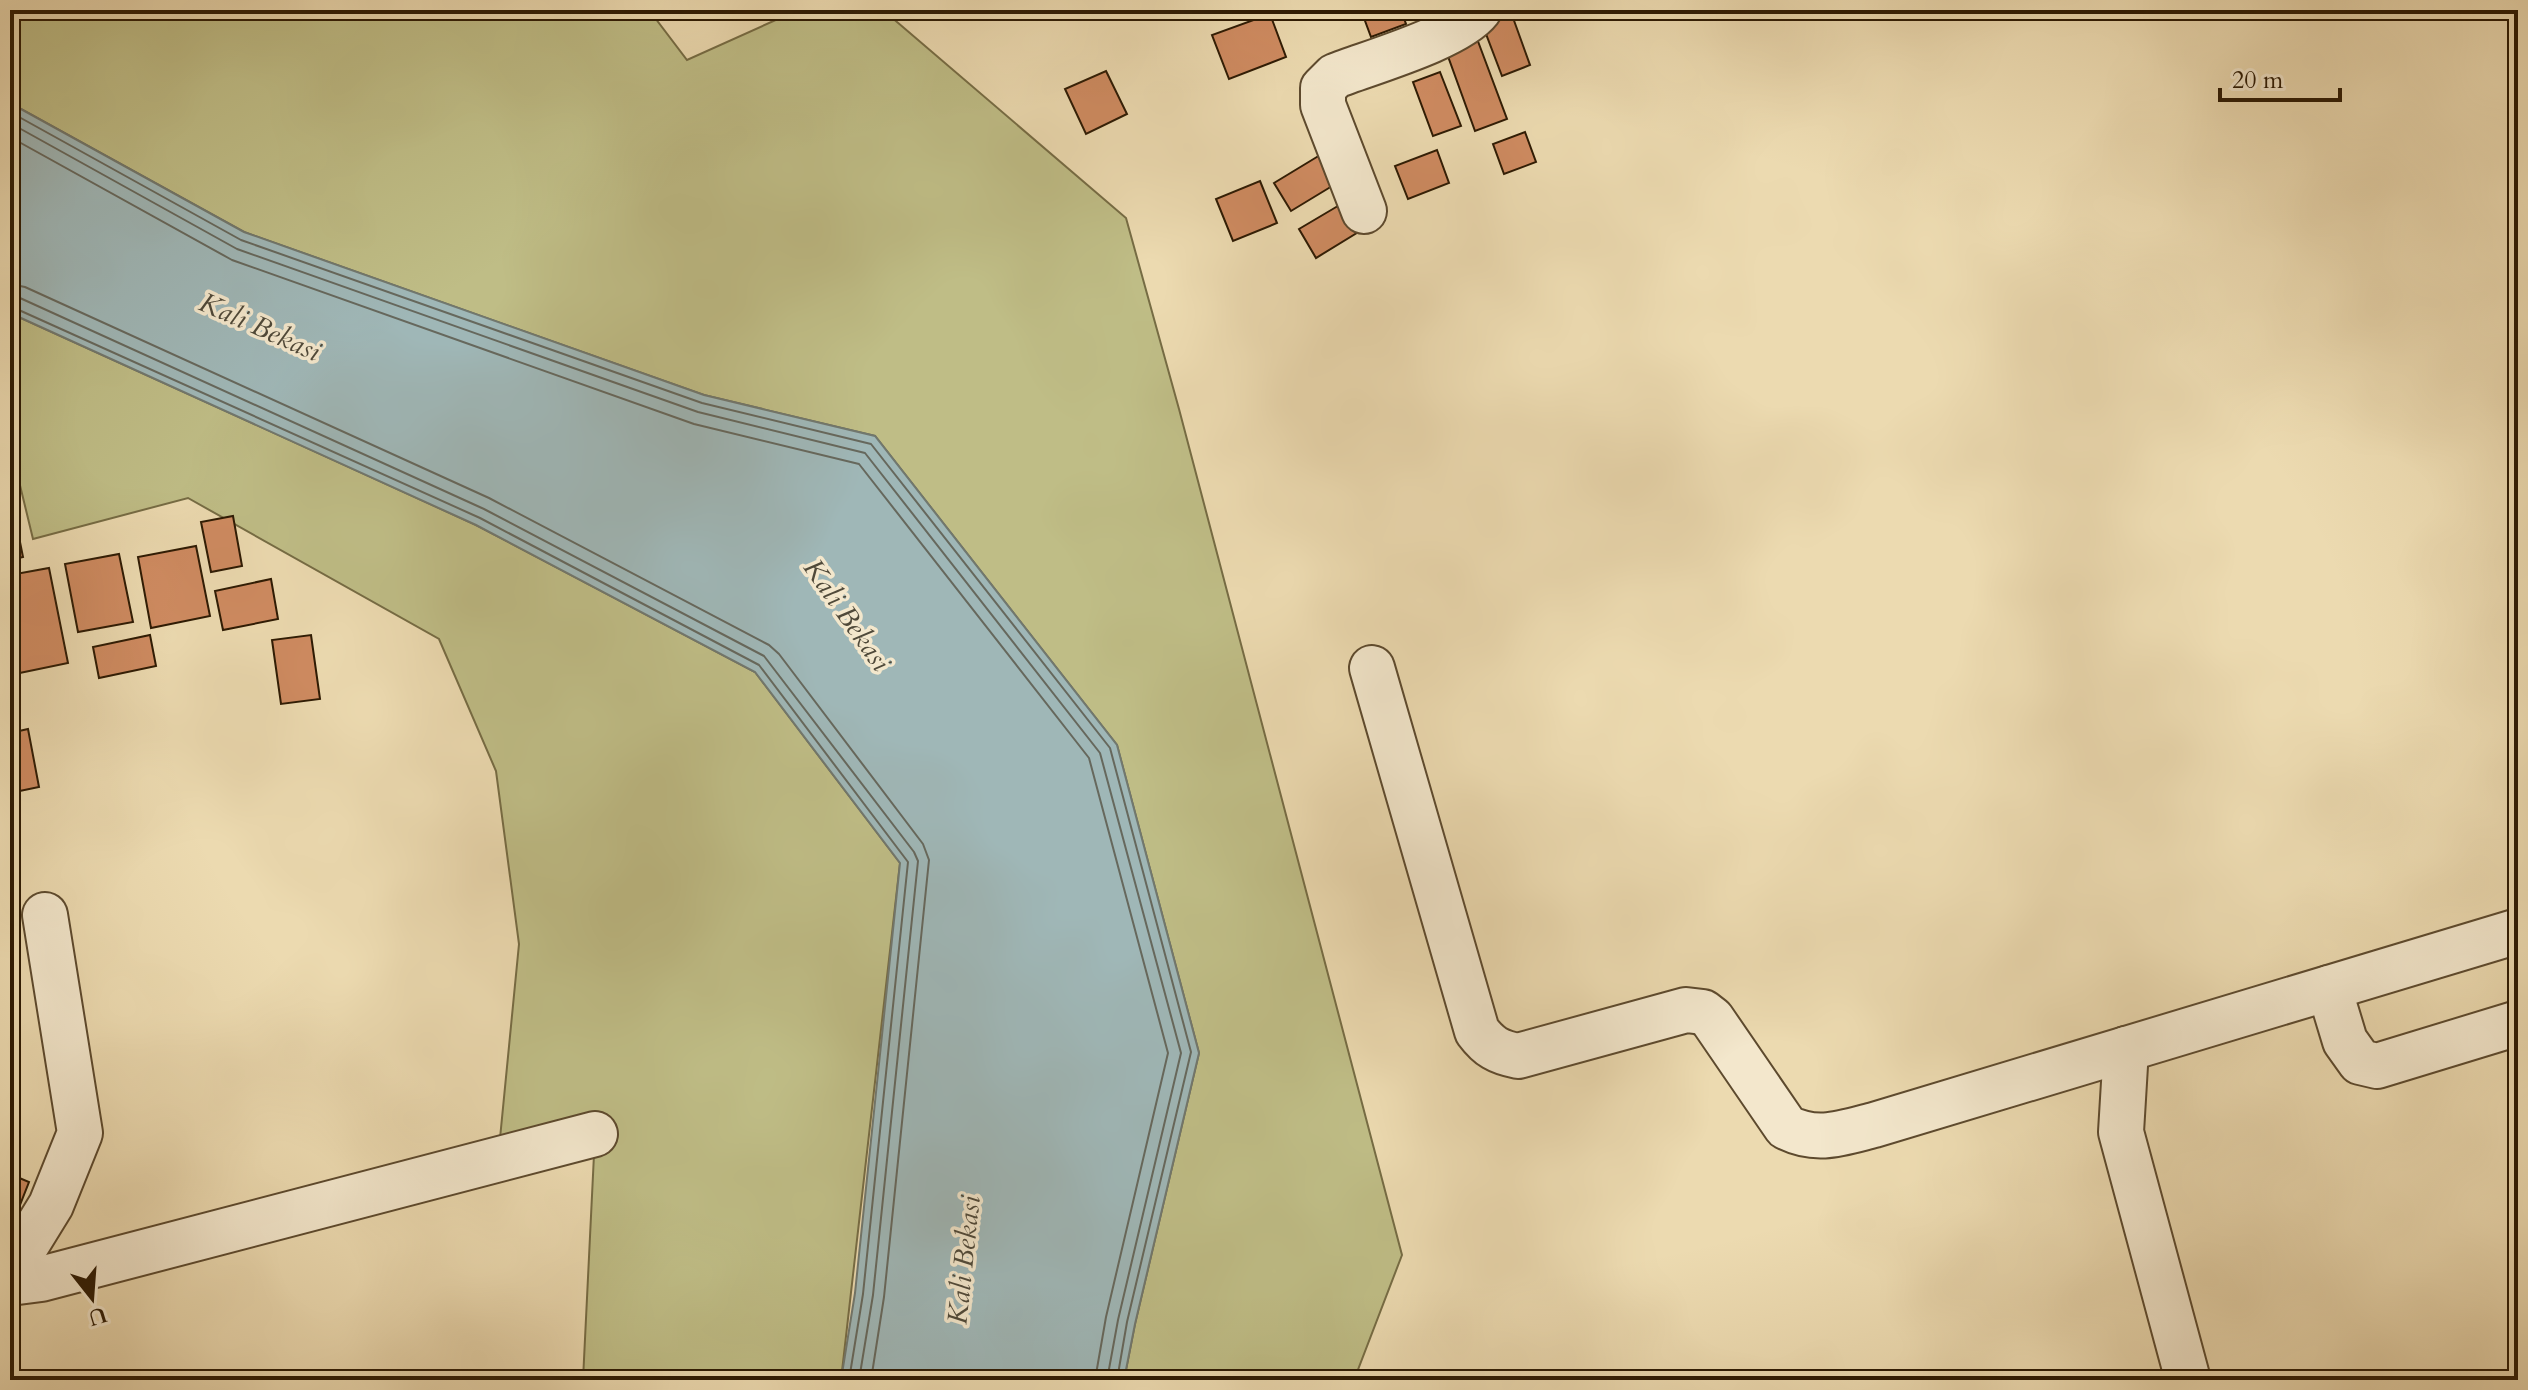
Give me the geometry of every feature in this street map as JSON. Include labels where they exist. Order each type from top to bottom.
[{"type":"street","points":[[1364,211],[1323,105],[1323,88],[1335,76],[1468,22],[1479,10]]},
{"type":"street","points":[[1372,668],[1477,1031],[1489,1047],[1518,1056],[1693,1010],[1703,1012],[1712,1019],[1786,1127],[1802,1135],[1830,1136],[2518,931]]},
{"type":"street","points":[[10,1258],[27,1244],[51,1205],[80,1133],[45,915]]},
{"type":"street","points":[[2329,988],[2345,1041],[2360,1062],[2377,1066],[2518,1023]]},
{"type":"street","points":[[2126,1049],[2121,1132],[2188,1380]]},
{"type":"street","points":[[10,1283],[41,1279],[595,1134]]},
{"type":"shaded area","points":[[10,10],[649,10],[687,60],[798,10],[883,10],[1126,218],[1402,1255],[1354,1380],[1124,1380],[1199,1053],[1117,745],[875,436],[704,395],[244,232],[10,103]]},
{"type":"shaded area","points":[[10,313],[476,525],[755,672],[900,863],[841,1380],[583,1380],[595,1134],[498,1159],[519,944],[496,771],[439,639],[188,498],[33,539],[10,444]]},
{"type":"water","name":"Kali Bekasi","points":[[10,103],[244,232],[704,395],[875,436],[1117,745],[1199,1053],[1124,1380],[841,1380],[855,1293],[900,863],[755,672],[476,525],[10,313]]},
{"type":"building","points":[[1361,10],[1401,10],[1406,24],[1371,37]]},
{"type":"building","points":[[1416,10],[1441,10],[1419,19]]},
{"type":"building","points":[[1270,14],[1286,57],[1229,79],[1212,35]]},
{"type":"building","points":[[1512,15],[1530,65],[1502,76],[1483,26]]},
{"type":"building","points":[[1476,36],[1507,119],[1475,131],[1445,48]]},
{"type":"building","points":[[1106,71],[1127,114],[1086,134],[1065,89]]},
{"type":"building","points":[[1440,72],[1461,126],[1433,136],[1413,82]]},
{"type":"building","points":[[1525,132],[1536,162],[1504,174],[1493,144]]},
{"type":"building","points":[[1330,149],[1347,177],[1291,211],[1274,183]]},
{"type":"building","points":[[1437,150],[1449,183],[1408,199],[1395,166]]},
{"type":"building","points":[[1260,181],[1277,223],[1233,241],[1216,199]]},
{"type":"building","points":[[1348,200],[1365,228],[1316,258],[1299,229]]},
{"type":"building","points":[[10,512],[14,512],[23,557],[10,560]]},
{"type":"building","points":[[233,516],[242,566],[211,572],[201,522]]},
{"type":"building","points":[[196,546],[210,616],[151,628],[138,557]]},
{"type":"building","points":[[119,554],[133,622],[78,632],[65,564]]},
{"type":"building","points":[[49,568],[68,663],[10,675],[10,575]]},
{"type":"building","points":[[271,579],[278,619],[223,630],[215,591]]},
{"type":"building","points":[[150,635],[156,666],[99,678],[93,647]]},
{"type":"building","points":[[311,635],[320,699],[281,704],[272,640]]},
{"type":"building","points":[[28,729],[39,787],[10,793],[10,733]]},
{"type":"building","points":[[10,1174],[29,1182],[16,1215],[10,1212]]}]
